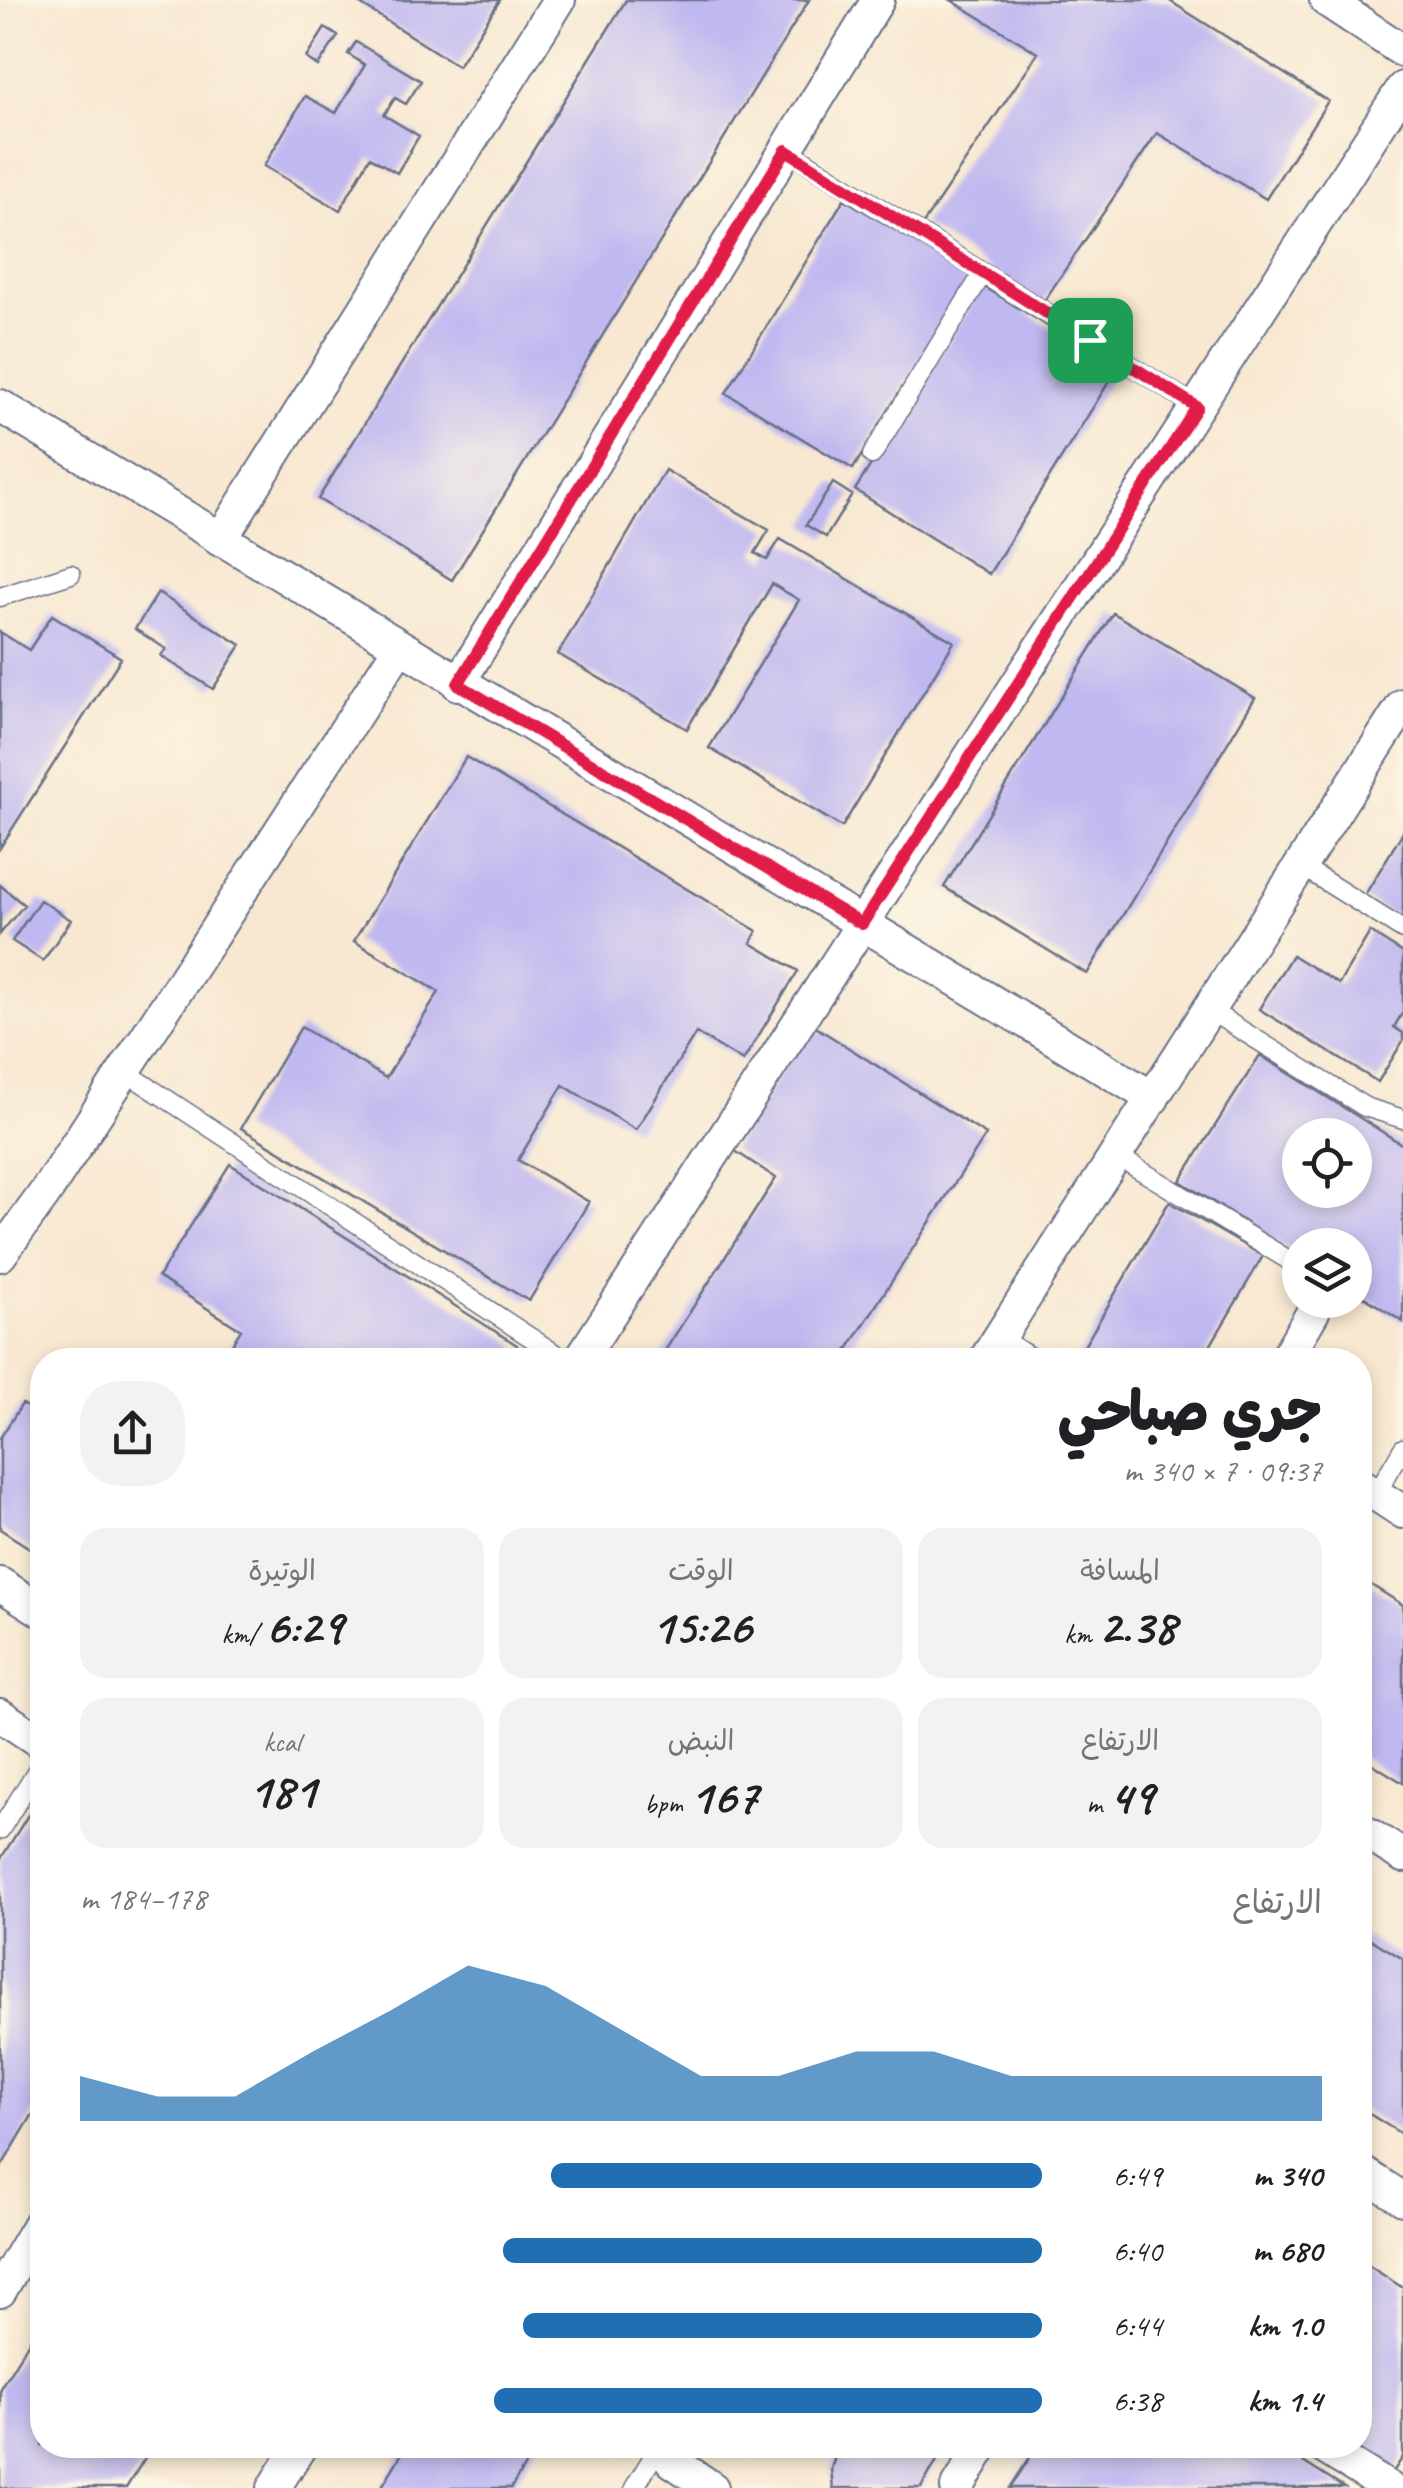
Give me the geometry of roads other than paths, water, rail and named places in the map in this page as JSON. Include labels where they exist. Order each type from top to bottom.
[{"type":"street","points":[[220,540],[559,0]]},
{"type":"street","points":[[458,684],[878,0]]},
{"type":"street","points":[[1326,0],[1403,52]]},
{"type":"street","points":[[588,1348],[1403,88]]},
{"type":"street","points":[[0,406],[1153,1098]]},
{"type":"street","points":[[0,1255],[400,648]]},
{"type":"street","points":[[993,1348],[1301,866],[1398,723]]},
{"type":"street","points":[[1291,1348],[1308,1318]]},
{"type":"street","points":[[0,1584],[30,1603]]},
{"type":"street","points":[[0,1715],[30,1735]]},
{"type":"street","points":[[1372,1837],[1403,1856]]},
{"type":"street","points":[[1372,2179],[1403,2199]]},
{"type":"street","points":[[0,2291],[30,2240]]},
{"type":"street","points":[[274,2488],[293,2458]]},
{"type":"street","points":[[669,2458],[712,2488]]},
{"type":"street","points":[[957,2488],[975,2458]]},
{"type":"street","points":[[1341,2458],[1388,2488]]},
{"type":"lane","points":[[786,150],[1197,407]]},
{"type":"lane","points":[[872,455],[982,273]]},
{"type":"lane","points":[[0,597],[71,574]]},
{"type":"lane","points":[[1301,866],[1403,930]]},
{"type":"lane","points":[[1208,1010],[1365,1107],[1403,1119]]},
{"type":"lane","points":[[124,1071],[547,1348]]},
{"type":"lane","points":[[1117,1156],[1282,1256]]},
{"type":"lane","points":[[1380,1497],[1403,1448]]},
{"type":"lane","points":[[0,1830],[30,1781]]},
{"type":"lane","points":[[634,2488],[652,2458]]}]
